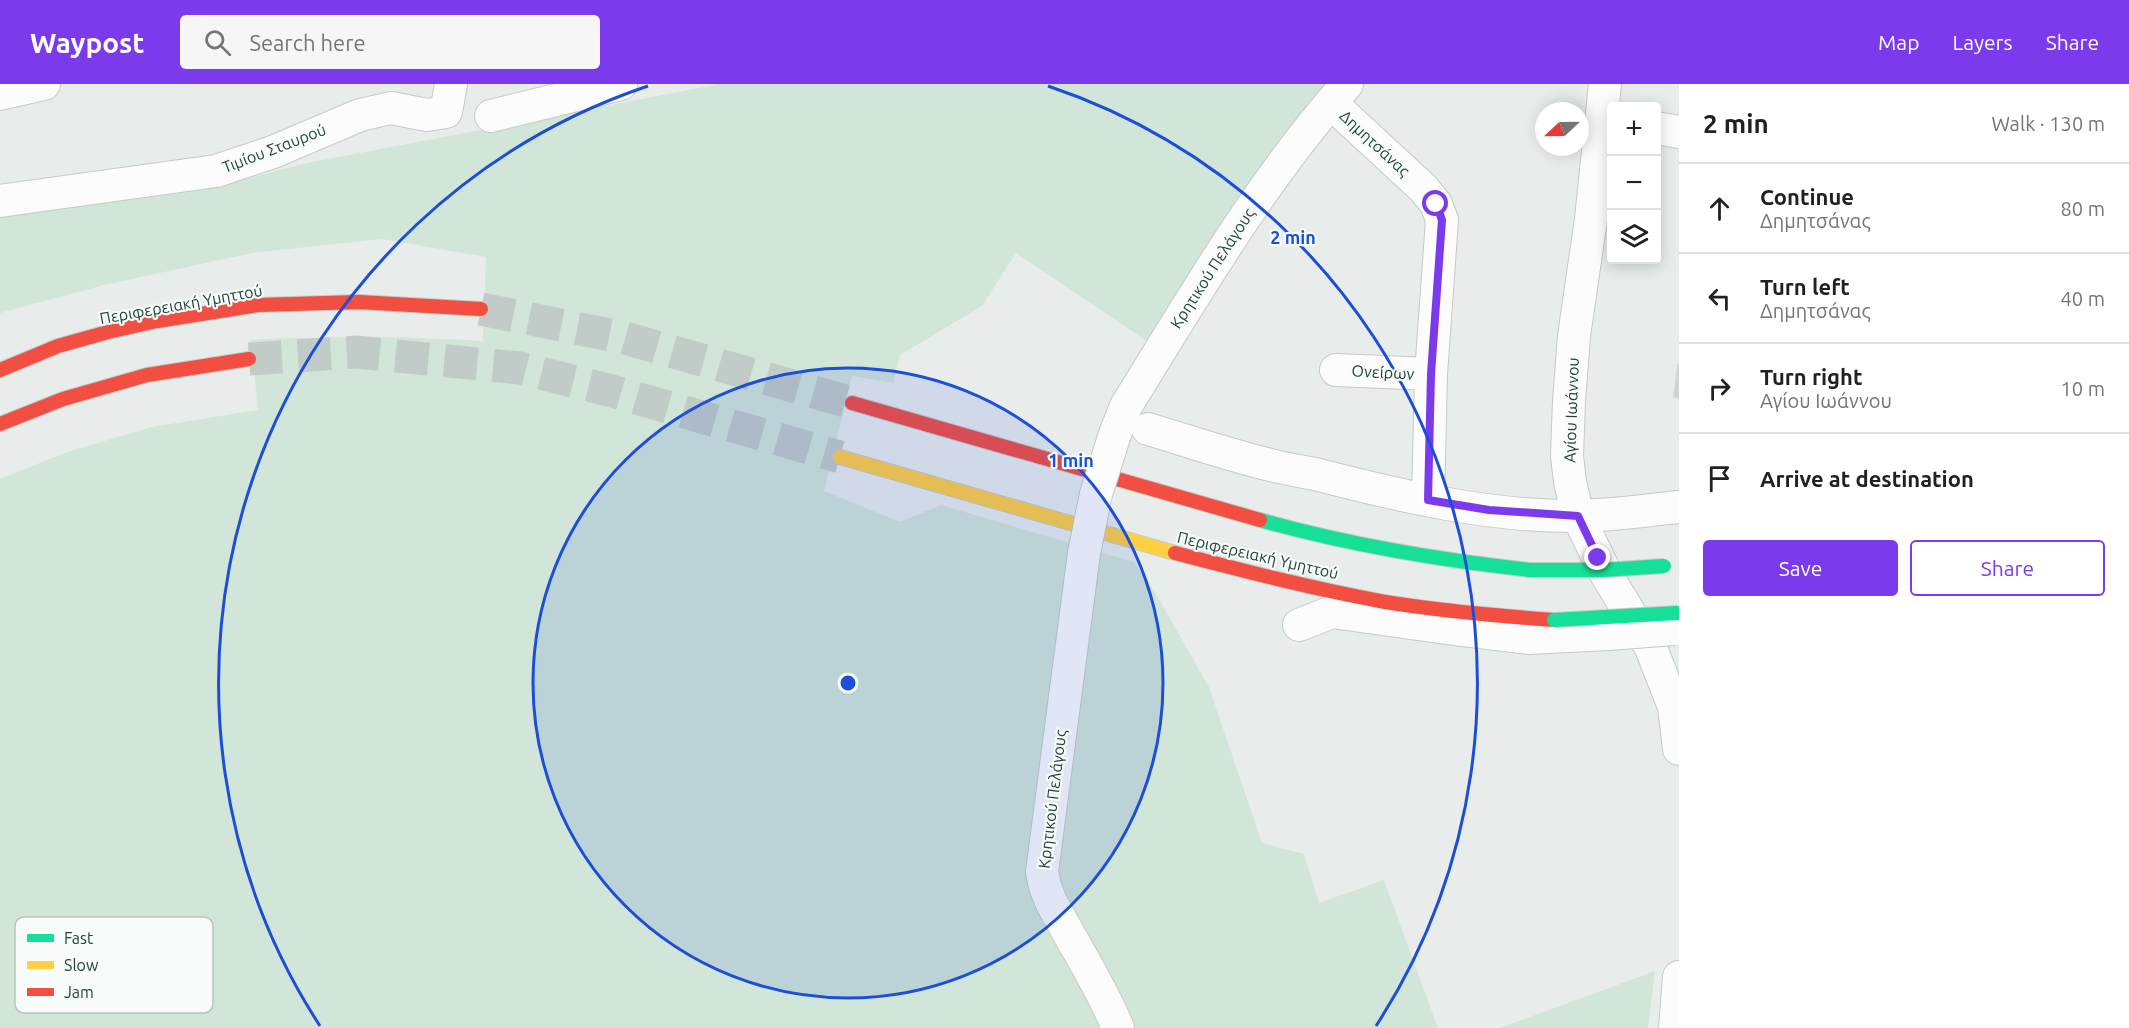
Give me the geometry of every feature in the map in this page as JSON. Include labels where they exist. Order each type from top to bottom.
[{"type":"highway","name":"Περιφερειακή Υμηττού","points":[[0,370],[58,346],[108,332],[157,321],[258,304],[359,302],[481,309]]},
{"type":"highway","points":[[0,424],[63,399],[147,375],[249,359]]},
{"type":"highway","name":"Περιφερειακή Υμηττού","points":[[852,403],[1288,528],[1384,550],[1456,562],[1530,570],[1605,570],[1679,564]]},
{"type":"highway","name":"Περιφερειακή Υμηττού","points":[[840,457],[1134,542],[1363,597],[1474,613],[1554,620],[1679,618]]},
{"type":"street","points":[[0,94],[44,84]]},
{"type":"street","name":"Τιμίου Σταυρού","points":[[0,201],[216,171],[273,152],[360,115],[391,108],[427,114],[446,112],[451,84]]},
{"type":"street","points":[[491,116],[621,84]]},
{"type":"street","name":"Αγίου Ιωάννου","points":[[1605,84],[1607,120],[1575,336],[1567,456],[1578,516],[1606,574],[1651,648],[1674,708],[1679,748]]},
{"type":"street","name":"Δημητσάνας","points":[[1339,93],[1436,204],[1442,220],[1431,374],[1428,500]]},
{"type":"street","name":"Κρητικού Πελάγους","points":[[1119,1028],[1102,991],[1051,904],[1042,872],[1083,553],[1096,494],[1126,406],[1240,222],[1339,93]]},
{"type":"street","points":[[1661,129],[1679,132]]},
{"type":"street","name":"Ονείρων","points":[[1336,370],[1431,374]]},
{"type":"street","points":[[1148,429],[1279,467],[1317,474],[1367,489],[1489,510],[1578,516],[1679,507]]},
{"type":"street","points":[[1299,625],[1332,612],[1529,638],[1609,634],[1679,618]]},
{"type":"street","points":[[1675,1028],[1679,976]]},
{"type":"green space","points":[[720,84],[1335,84],[1151,344],[1016,253],[982,306],[900,355],[893,383],[852,376],[824,491],[900,522],[941,505],[1134,562],[1156,594],[1209,687],[1262,843],[1304,854],[1319,903],[1384,880],[1438,1028],[0,1028],[0,479],[67,452],[152,427],[258,410],[251,340],[367,337],[483,341],[486,257],[382,239],[252,253],[104,285],[0,313],[0,212],[203,190],[307,163]]},
{"type":"green space","points":[[1655,971],[1648,1028],[1500,1028]]},
{"type":"building","points":[[1679,365],[1679,398],[1674,397]]},
{"type":"tunnel","points":[[481,309],[625,338],[852,403]]},
{"type":"tunnel","points":[[249,359],[356,352],[520,368],[612,391],[840,457]]},
{"type":"traffic: fast","points":[[1260,520],[1394,551],[1530,570]]},
{"type":"traffic: fast","points":[[1530,570],[1604,570],[1664,566]]},
{"type":"traffic: fast","points":[[1554,620],[1678,613]]},
{"type":"traffic: slow","points":[[840,457],[1175,553]]},
{"type":"traffic: jam","points":[[0,370],[58,346],[108,332],[157,321],[258,305],[359,302],[481,309]]},
{"type":"traffic: jam","points":[[0,424],[63,399],[147,375],[249,359]]},
{"type":"traffic: jam","points":[[852,403],[1260,520]]},
{"type":"traffic: jam","points":[[1175,553],[1306,586],[1385,602],[1470,613],[1554,620]]},
{"type":"route","points":[[1436,204],[1442,220],[1431,374],[1428,500],[1489,510],[1578,516],[1598,558]]}]
